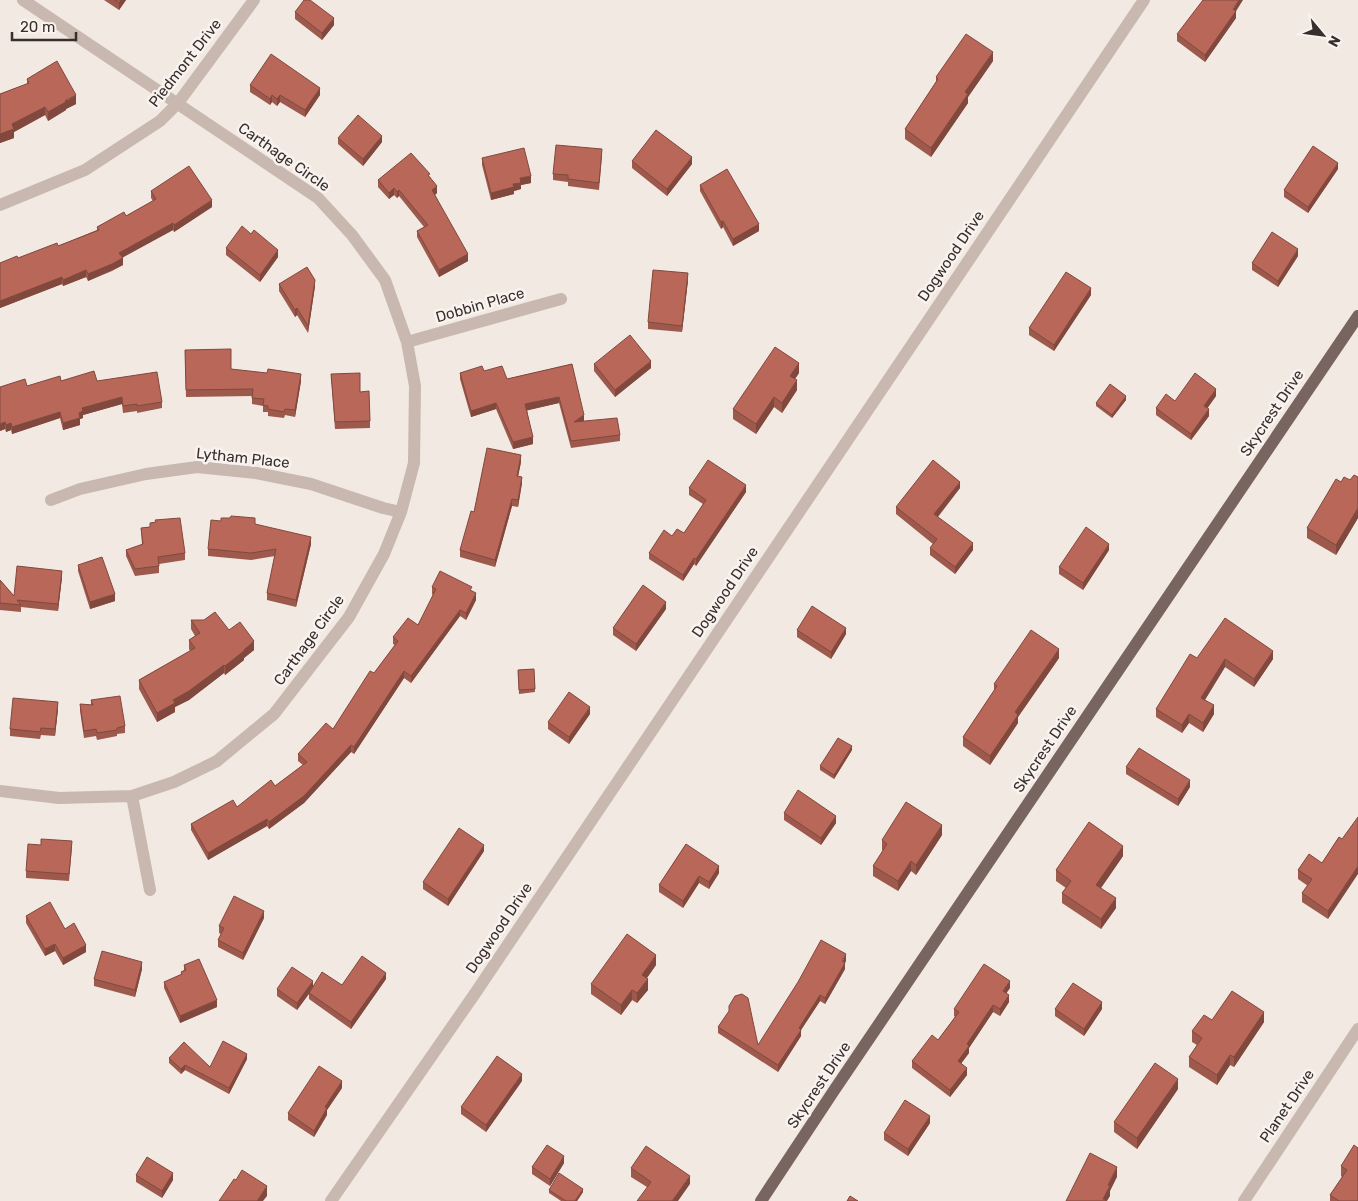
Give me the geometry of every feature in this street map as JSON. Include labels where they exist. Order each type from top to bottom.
[{"type":"main road","name":"Skycrest Drive","points":[[761,1201],[1358,316]]},
{"type":"street","name":"Carthage Circle","points":[[0,792],[59,798],[132,796],[174,782],[217,761],[274,714],[349,617],[384,554],[402,512],[414,463],[415,386],[407,342],[385,280],[352,235],[318,198],[23,0]]},
{"type":"street","name":"Piedmont Drive","points":[[0,205],[85,170],[160,121],[178,103],[254,0]]},
{"type":"street","name":"Dogwood Drive","points":[[331,1201],[481,984],[1144,0]]},
{"type":"street","name":"Dobbin Place","points":[[407,342],[561,299]]},
{"type":"street","name":"Lytham Place","points":[[51,500],[80,489],[146,474],[197,467],[256,473],[312,484],[383,508],[402,512]]},
{"type":"street","points":[[132,796],[150,890]]},
{"type":"street","name":"Planet Drive","points":[[1244,1201],[1358,1029]]},
{"type":"building","points":[[304,0],[310,0],[334,18],[322,33],[295,12]]},
{"type":"building","points":[[1203,0],[1239,0],[1233,9],[1236,11],[1205,55],[1177,34]]},
{"type":"building","points":[[966,34],[993,52],[965,92],[968,94],[931,148],[905,129],[938,79],[936,77]]},
{"type":"building","points":[[271,54],[320,88],[305,110],[280,95],[277,99],[272,95],[270,99],[250,85]]},
{"type":"building","points":[[57,61],[76,95],[48,112],[45,107],[12,124],[14,129],[0,134],[0,94],[29,83],[27,79]]},
{"type":"building","points":[[358,115],[382,136],[363,159],[338,138]]},
{"type":"building","points":[[656,130],[692,157],[667,189],[632,161]]},
{"type":"building","points":[[556,145],[602,149],[599,183],[568,179],[568,175],[553,174]]},
{"type":"building","points":[[1313,146],[1338,163],[1308,207],[1284,190]]},
{"type":"building","points":[[524,148],[531,176],[520,178],[521,183],[513,184],[514,187],[491,193],[482,158]]},
{"type":"building","points":[[411,153],[430,174],[428,175],[437,186],[432,190],[468,254],[439,270],[417,231],[428,225],[399,190],[397,192],[394,188],[389,193],[378,180]]},
{"type":"building","points":[[189,166],[212,200],[174,225],[173,223],[119,253],[123,258],[112,264],[88,274],[86,270],[63,280],[62,277],[0,301],[0,263],[57,243],[58,246],[99,230],[97,227],[124,212],[126,216],[156,199],[151,191]]},
{"type":"building","points":[[727,169],[759,224],[733,239],[700,185]]},
{"type":"building","points":[[242,226],[251,234],[254,230],[278,250],[260,275],[226,248]]},
{"type":"building","points":[[1272,232],[1298,249],[1278,281],[1252,263]]},
{"type":"building","points":[[307,267],[315,280],[308,326],[297,308],[295,310],[279,284]]},
{"type":"building","points":[[653,270],[688,273],[682,326],[648,322]]},
{"type":"building","points":[[1066,272],[1091,288],[1054,345],[1029,328]]},
{"type":"building","points":[[630,335],[651,361],[615,390],[594,364]]},
{"type":"building","points":[[775,347],[799,363],[790,376],[797,380],[782,403],[774,397],[756,424],[733,409]]},
{"type":"building","points":[[231,349],[231,369],[267,373],[268,369],[301,374],[295,410],[285,409],[284,412],[268,409],[268,406],[263,405],[264,399],[252,398],[253,389],[186,390],[185,350]]},
{"type":"building","points":[[572,364],[584,415],[574,422],[617,418],[620,435],[571,441],[559,397],[525,404],[533,437],[513,442],[496,403],[471,411],[460,373],[482,366],[484,371],[502,366],[507,379]]},
{"type":"building","points":[[94,371],[97,381],[157,372],[162,402],[123,406],[122,397],[82,408],[83,411],[79,413],[80,418],[63,423],[60,412],[12,427],[11,423],[6,425],[5,422],[0,424],[0,387],[25,379],[27,386],[60,376],[61,381]]},
{"type":"building","points":[[360,373],[360,392],[369,391],[370,421],[335,422],[331,374]]},
{"type":"building","points":[[1195,373],[1216,389],[1204,406],[1209,409],[1191,434],[1156,408],[1166,394],[1175,401]]},
{"type":"building","points":[[1110,384],[1126,396],[1112,415],[1096,403]]},
{"type":"building","points":[[487,448],[521,455],[517,476],[522,477],[518,500],[512,499],[495,560],[460,550],[471,511],[474,512]]},
{"type":"building","points":[[708,460],[746,485],[683,575],[649,553],[664,530],[672,536],[677,529],[684,533],[706,500],[689,488]]},
{"type":"building","points":[[933,460],[960,482],[934,514],[973,543],[955,567],[930,548],[937,539],[896,507]]},
{"type":"building","points":[[1354,475],[1358,477],[1358,508],[1336,545],[1307,528],[1336,479],[1341,482],[1344,477],[1350,480]]},
{"type":"building","points":[[231,516],[255,518],[255,524],[311,537],[296,600],[267,593],[276,549],[251,553],[208,549],[211,520],[221,521],[221,518],[230,518]]},
{"type":"building","points":[[180,518],[185,553],[158,557],[159,566],[135,569],[126,550],[143,544],[141,528],[150,527],[150,523],[156,522],[155,520]]},
{"type":"building","points":[[1086,527],[1109,544],[1083,583],[1059,567]]},
{"type":"building","points":[[102,557],[115,594],[90,602],[78,565]]},
{"type":"building","points":[[17,566],[62,571],[58,604],[17,600],[21,605],[0,603],[0,580],[14,596]]},
{"type":"building","points":[[440,571],[472,587],[470,590],[476,593],[466,613],[460,610],[411,676],[404,671],[354,747],[351,745],[304,796],[269,822],[267,819],[208,853],[191,824],[233,800],[237,807],[271,780],[275,786],[307,762],[298,754],[326,723],[333,729],[370,671],[374,673],[398,641],[393,637],[408,618],[418,625],[436,589],[432,587]]},
{"type":"building","points":[[643,585],[666,602],[636,644],[613,628]]},
{"type":"building","points":[[812,606],[846,628],[831,652],[797,630]]},
{"type":"building","points":[[215,612],[229,630],[240,622],[254,641],[225,666],[173,700],[175,703],[157,713],[139,680],[195,648],[189,640],[200,633],[191,620],[204,620]]},
{"type":"building","points":[[1225,618],[1273,651],[1254,679],[1225,659],[1201,698],[1214,705],[1203,723],[1189,714],[1182,725],[1156,709],[1190,654],[1197,658]]},
{"type":"building","points":[[1031,630],[1059,649],[1015,712],[1018,715],[990,756],[963,737],[997,686],[994,684]]},
{"type":"building","points":[[534,669],[535,689],[519,690],[518,670]]},
{"type":"building","points":[[569,692],[590,707],[569,737],[548,722]]},
{"type":"building","points":[[120,696],[125,726],[117,728],[117,730],[97,733],[96,729],[84,731],[80,704],[93,705],[91,700]]},
{"type":"building","points":[[13,698],[58,702],[55,729],[41,728],[40,732],[10,729]]},
{"type":"building","points":[[838,738],[852,746],[834,775],[820,766]]},
{"type":"building","points":[[1139,748],[1190,780],[1178,799],[1126,767]]},
{"type":"building","points":[[798,790],[836,816],[821,838],[784,813]]},
{"type":"building","points":[[906,802],[942,825],[916,865],[911,861],[898,881],[873,866],[887,844],[882,840]]},
{"type":"building","points":[[1358,817],[1358,866],[1328,911],[1302,893],[1312,879],[1298,870],[1309,854],[1322,863],[1339,837],[1342,839]]},
{"type":"building","points":[[1089,822],[1123,846],[1096,885],[1116,898],[1101,919],[1062,893],[1071,881],[1056,870]]},
{"type":"building","points":[[459,828],[484,845],[448,899],[423,882]]},
{"type":"building","points":[[41,839],[72,841],[69,874],[26,871],[28,844],[41,845]]},
{"type":"building","points":[[686,844],[719,866],[709,882],[699,876],[683,901],[659,885]]},
{"type":"building","points":[[234,896],[264,911],[243,953],[218,940],[224,928],[219,926]]},
{"type":"building","points":[[50,902],[65,929],[74,923],[86,945],[63,958],[55,944],[45,949],[26,916]]},
{"type":"building","points":[[627,934],[656,955],[642,975],[648,979],[637,993],[632,990],[621,1005],[591,984]]},
{"type":"building","points":[[821,940],[846,954],[842,961],[845,963],[825,998],[820,995],[799,1028],[801,1030],[778,1065],[718,1027],[729,1011],[729,1006],[735,996],[742,994],[748,998],[758,1045],[798,982]]},
{"type":"building","points":[[102,951],[142,962],[135,990],[94,979]]},
{"type":"building","points":[[362,956],[386,973],[351,1022],[309,993],[322,972],[342,985]]},
{"type":"building","points":[[199,959],[217,1000],[180,1016],[164,982],[182,974],[181,972],[186,970],[184,965]]},
{"type":"building","points":[[984,964],[1010,981],[1003,991],[1009,995],[1000,1009],[993,1005],[967,1044],[969,1046],[958,1061],[967,1068],[950,1090],[912,1061],[932,1035],[938,1040],[959,1012],[954,1009]]},
{"type":"building","points":[[292,967],[313,981],[297,1003],[277,989]]},
{"type":"building","points":[[1073,983],[1102,1002],[1084,1029],[1055,1009]]},
{"type":"building","points":[[1232,991],[1264,1012],[1234,1057],[1230,1055],[1217,1075],[1189,1057],[1202,1038],[1192,1031],[1204,1015],[1212,1020]]},
{"type":"building","points":[[223,1041],[247,1054],[229,1088],[185,1065],[181,1069],[169,1058],[184,1042],[210,1067]]},
{"type":"building","points":[[497,1056],[522,1074],[486,1125],[461,1107]]},
{"type":"building","points":[[1155,1063],[1178,1079],[1137,1138],[1114,1122]]},
{"type":"building","points":[[319,1066],[342,1081],[325,1107],[327,1108],[314,1131],[288,1113]]},
{"type":"building","points":[[905,1100],[930,1116],[908,1149],[884,1133]]},
{"type":"building","points":[[547,1145],[564,1156],[550,1179],[532,1167]]},
{"type":"building","points":[[1354,1145],[1358,1148],[1358,1201],[1339,1201],[1330,1195],[1347,1170],[1341,1166]]},
{"type":"building","points":[[646,1146],[690,1176],[672,1201],[637,1201],[651,1182],[631,1168]]},
{"type":"building","points":[[1090,1153],[1117,1167],[1103,1199],[1107,1201],[1066,1201]]},
{"type":"building","points":[[147,1157],[173,1173],[162,1191],[136,1175]]},
{"type":"building","points":[[242,1170],[267,1186],[257,1201],[219,1201],[234,1179],[236,1180]]},
{"type":"building","points":[[559,1173],[583,1189],[575,1201],[566,1201],[549,1190]]},
{"type":"building","points":[[850,1196],[858,1201],[847,1201]]}]
